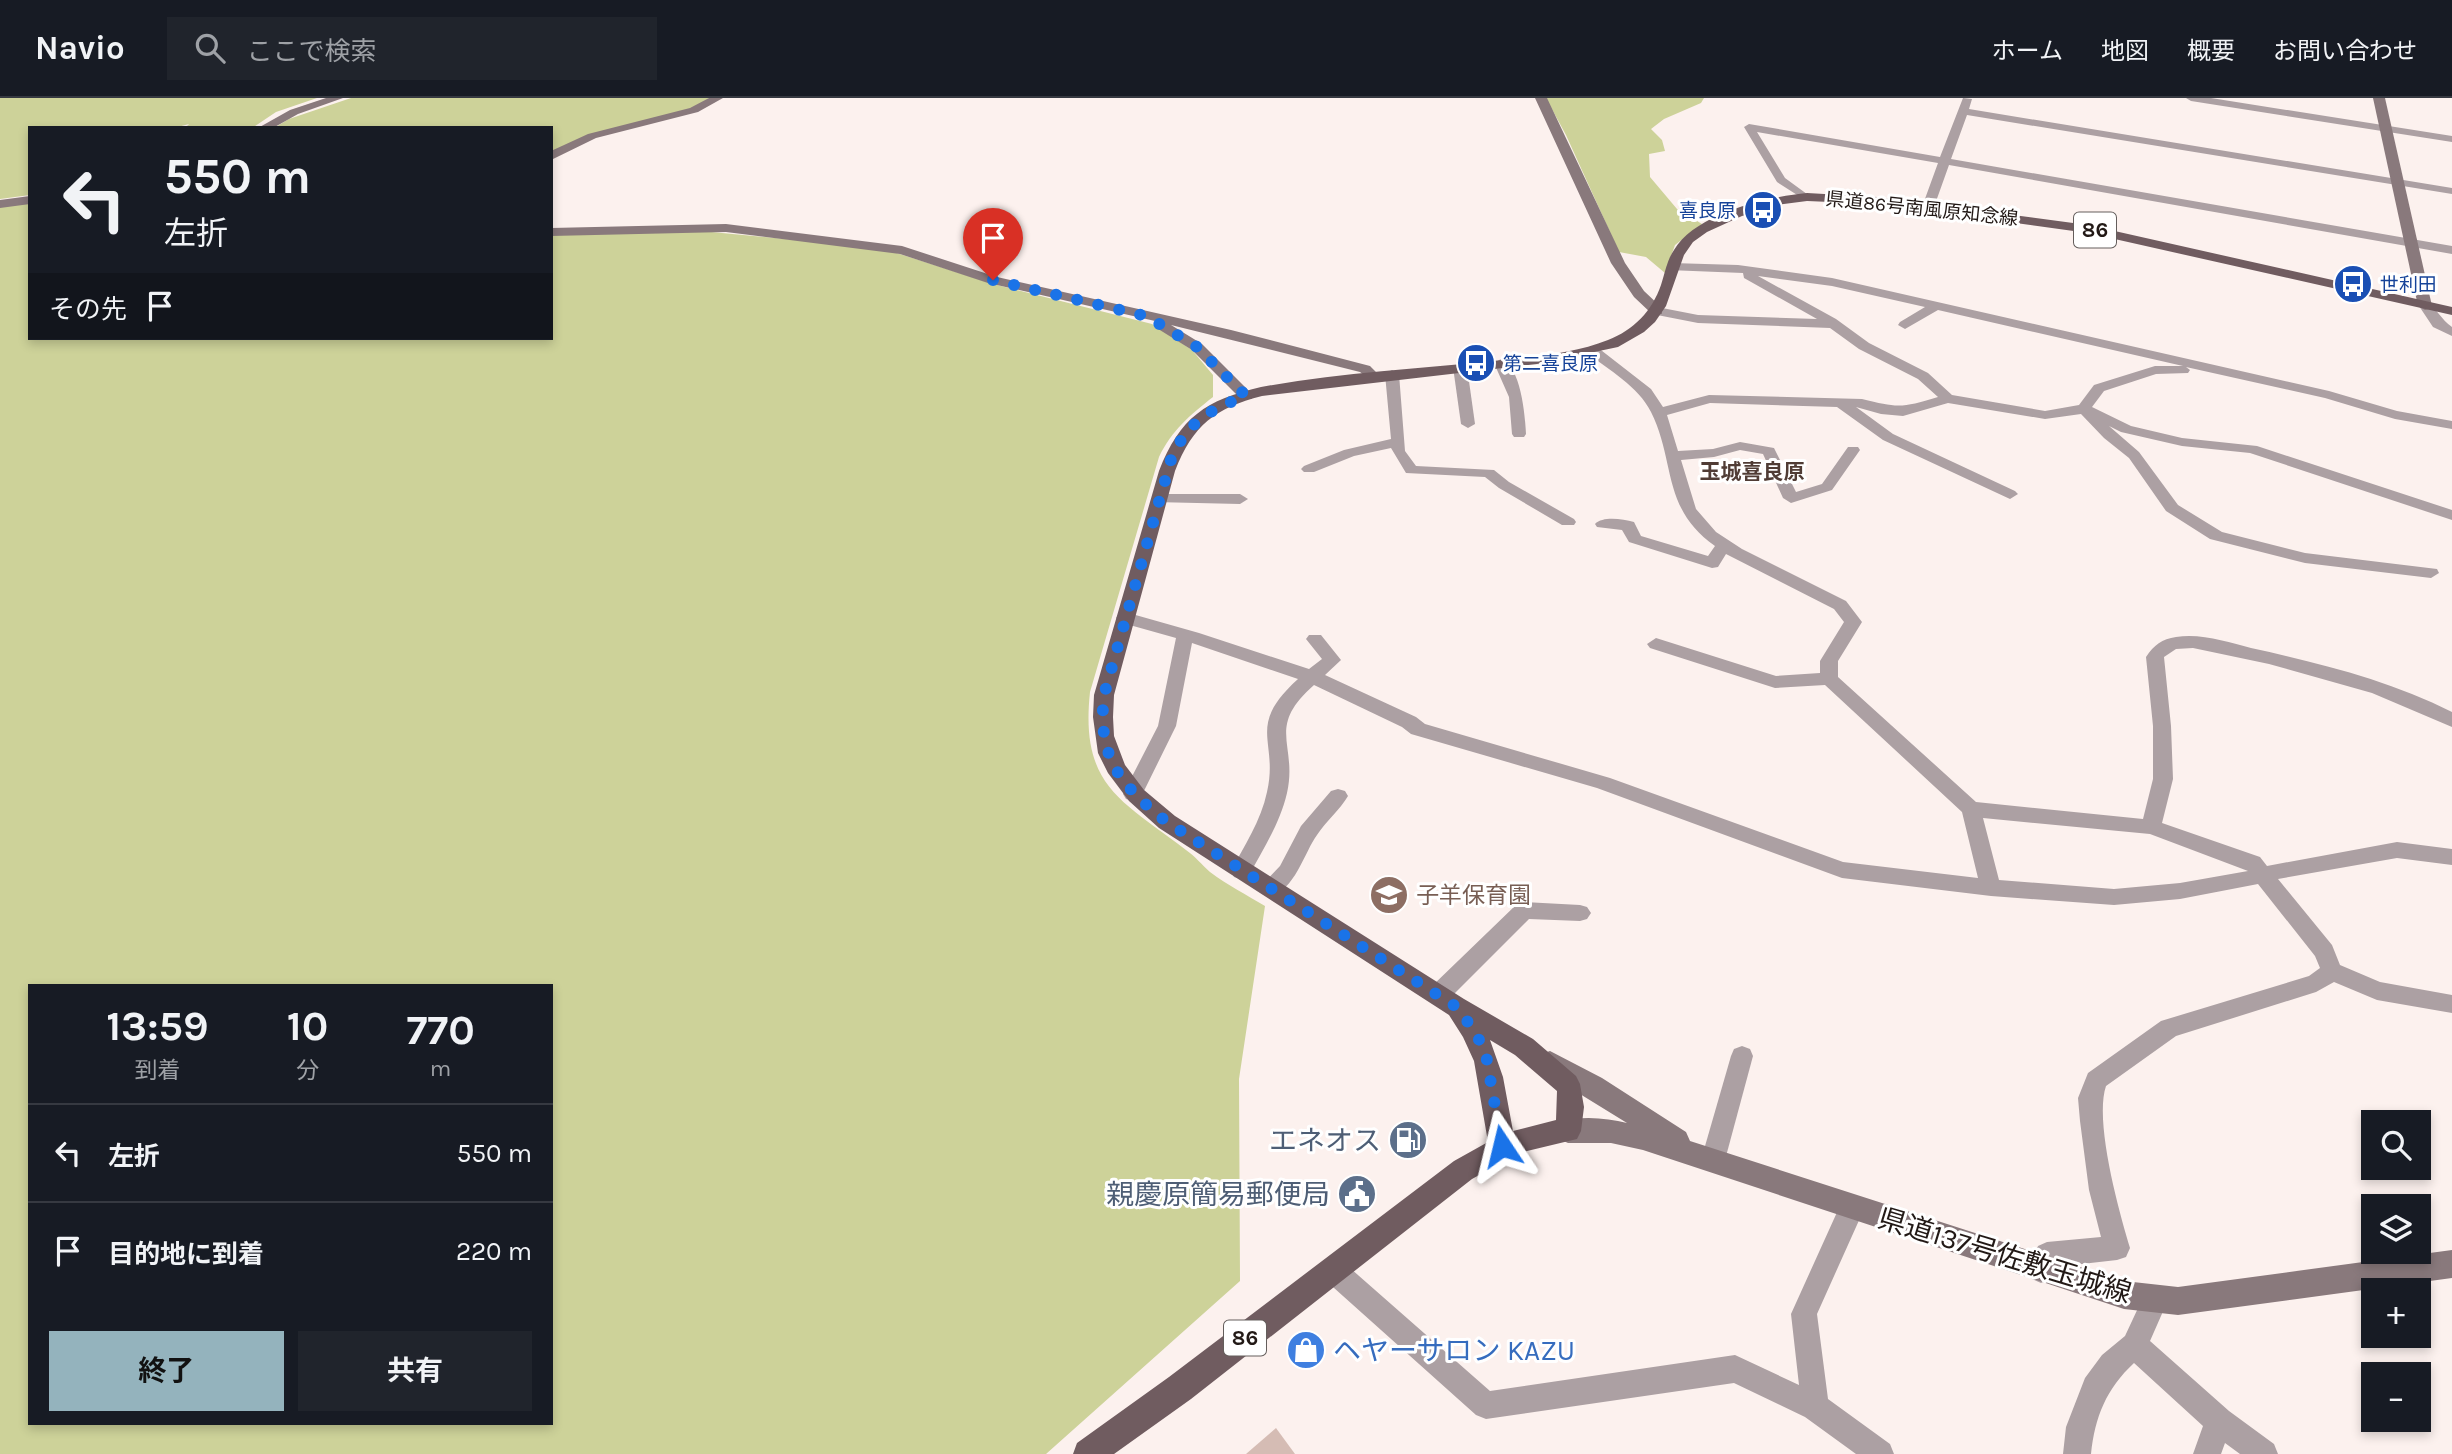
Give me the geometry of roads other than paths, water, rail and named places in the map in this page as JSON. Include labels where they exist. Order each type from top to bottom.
[{"type":"main road","name":"県道86号南風原知念線","points":[[1568,1131],[1570,1090],[1524,1047],[1167,822],[1133,794],[1111,762],[1103,738],[1101,717],[1104,695],[1172,456],[1182,436],[1196,421],[1217,407],[1272,389],[1549,358],[1592,350],[1632,335],[1648,323],[1666,291],[1672,267],[1681,248],[1704,228],[1774,202],[1805,197],[1843,197],[2027,219],[2107,232],[2325,285],[2452,311]]},
{"type":"main road","name":"県道86号南風原知念線","points":[[1446,1000],[1475,1031],[1486,1055],[1502,1146]]},
{"type":"main road","name":"86","points":[[1088,1454],[1463,1170],[1502,1146],[1540,1134],[1568,1131]]},
{"type":"street","points":[[268,126],[294,112],[337,98]]},
{"type":"street","points":[[553,155],[592,136],[694,110],[717,98]]},
{"type":"street","points":[[1541,98],[1618,263],[1639,294],[1657,311],[1698,319],[1833,324]]},
{"type":"street","points":[[1928,207],[1967,98]]},
{"type":"street","points":[[2191,98],[2452,139]]},
{"type":"street","points":[[2379,98],[2425,306],[2438,324],[2452,332]]},
{"type":"street","points":[[1963,111],[2452,191]]},
{"type":"street","points":[[1805,197],[1781,180],[1749,127],[2452,250]]},
{"type":"street","points":[[0,204],[28,200]]},
{"type":"street","points":[[553,232],[726,228],[856,242],[902,250],[993,280],[1231,334],[1365,369],[1372,376]]},
{"type":"street","points":[[1672,267],[1738,269],[1832,282],[2329,395],[2395,415],[2452,425]]},
{"type":"street","points":[[1738,269],[1833,324],[1864,346],[1923,376],[1948,398]]},
{"type":"street","points":[[1905,325],[1937,305]]},
{"type":"street","points":[[1146,316],[1197,347],[1246,396]]},
{"type":"street","points":[[1592,350],[1646,393],[1659,414],[1688,510],[1710,535],[1724,545],[1840,605],[1853,622],[1829,661],[1829,679]]},
{"type":"street","points":[[1501,363],[1516,397],[1519,434]]},
{"type":"street","points":[[1460,367],[1468,424]]},
{"type":"street","points":[[2084,408],[2099,388],[2155,370],[2207,369]]},
{"type":"street","points":[[1392,374],[1398,451],[1411,471],[1489,473],[1504,485],[1568,522]]},
{"type":"street","points":[[1659,414],[1709,399],[1862,403],[1881,410],[1903,412],[1948,398],[2045,415],[2084,408],[2126,429],[2182,442],[2252,449],[2452,515]]},
{"type":"street","points":[[1841,403],[1888,437],[2010,494]]},
{"type":"street","points":[[2084,408],[2109,435],[2134,455],[2172,508],[2216,536],[2305,558],[2431,573]]},
{"type":"street","points":[[1309,469],[1349,453],[1398,442]]},
{"type":"street","points":[[1673,456],[1714,453],[1740,446],[1769,451],[1791,498],[1827,487],[1853,450]]},
{"type":"street","points":[[1159,499],[1240,499]]},
{"type":"street","points":[[1603,524],[1628,526],[1635,539],[1712,562],[1724,545]]},
{"type":"street","points":[[1125,618],[1312,677],[1409,722],[1418,729],[1603,783],[1842,870],[1991,888],[2114,897],[2180,891],[2397,850],[2452,857]]},
{"type":"street","points":[[1133,794],[1167,726],[1185,635]]},
{"type":"street","points":[[1241,871],[1269,819],[1278,790],[1279,758],[1275,724],[1283,705],[1332,660],[1315,639]]},
{"type":"street","points":[[2151,827],[2163,779],[2162,726],[2155,657],[2160,648],[2170,644],[2187,642],[2275,659],[2414,702],[2452,720]]},
{"type":"street","points":[[1656,644],[1775,682],[1829,679],[1971,809],[1991,888]]},
{"type":"street","points":[[1269,888],[1287,872],[1308,831],[1338,796]]},
{"type":"street","points":[[1971,809],[2151,827],[2253,863],[2324,951],[2332,971],[2377,990],[2452,1004]]},
{"type":"street","points":[[1446,1000],[1524,910],[1580,913]]},
{"type":"street","points":[[2040,1270],[2048,1255],[2117,1248],[2101,1190],[2093,1132],[2090,1098],[2096,1080],[2169,1028],[2316,984],[2332,971]]},
{"type":"street","points":[[1524,1047],[1609,1095],[1703,1157],[1742,1056]]},
{"type":"street","name":"県道137号佐敷玉城線","points":[[1568,1131],[1592,1129],[1629,1134],[2040,1270],[2102,1289],[2155,1300],[2203,1299],[2452,1264]]},
{"type":"street","points":[[1815,1407],[1804,1314],[1852,1207]]},
{"type":"street","points":[[1333,1270],[1486,1405],[1735,1369],[1815,1407],[1880,1454]]},
{"type":"street","points":[[2077,1454],[2080,1427],[2095,1388],[2112,1365],[2134,1345],[2155,1300]]},
{"type":"street","points":[[2134,1345],[2218,1421],[2264,1454]]},
{"type":"street","points":[[2207,1454],[2218,1421]]},
{"type":"place","name":"喜良原","points":[[1763,210]]},
{"type":"place","name":"世利田","points":[[2353,284]]},
{"type":"place","name":"第二喜良原","points":[[1476,363]]},
{"type":"place","name":"子羊保育園","points":[[1389,895]]},
{"type":"place","name":"エネオス","points":[[1408,1140]]},
{"type":"place","name":"親慶原簡易郵便局","points":[[1357,1194]]},
{"type":"place","name":"ヘヤーサロン KAZU","points":[[1306,1350]]},
{"type":"district","name":"玉城喜良原","points":[[1752,472]]}]
